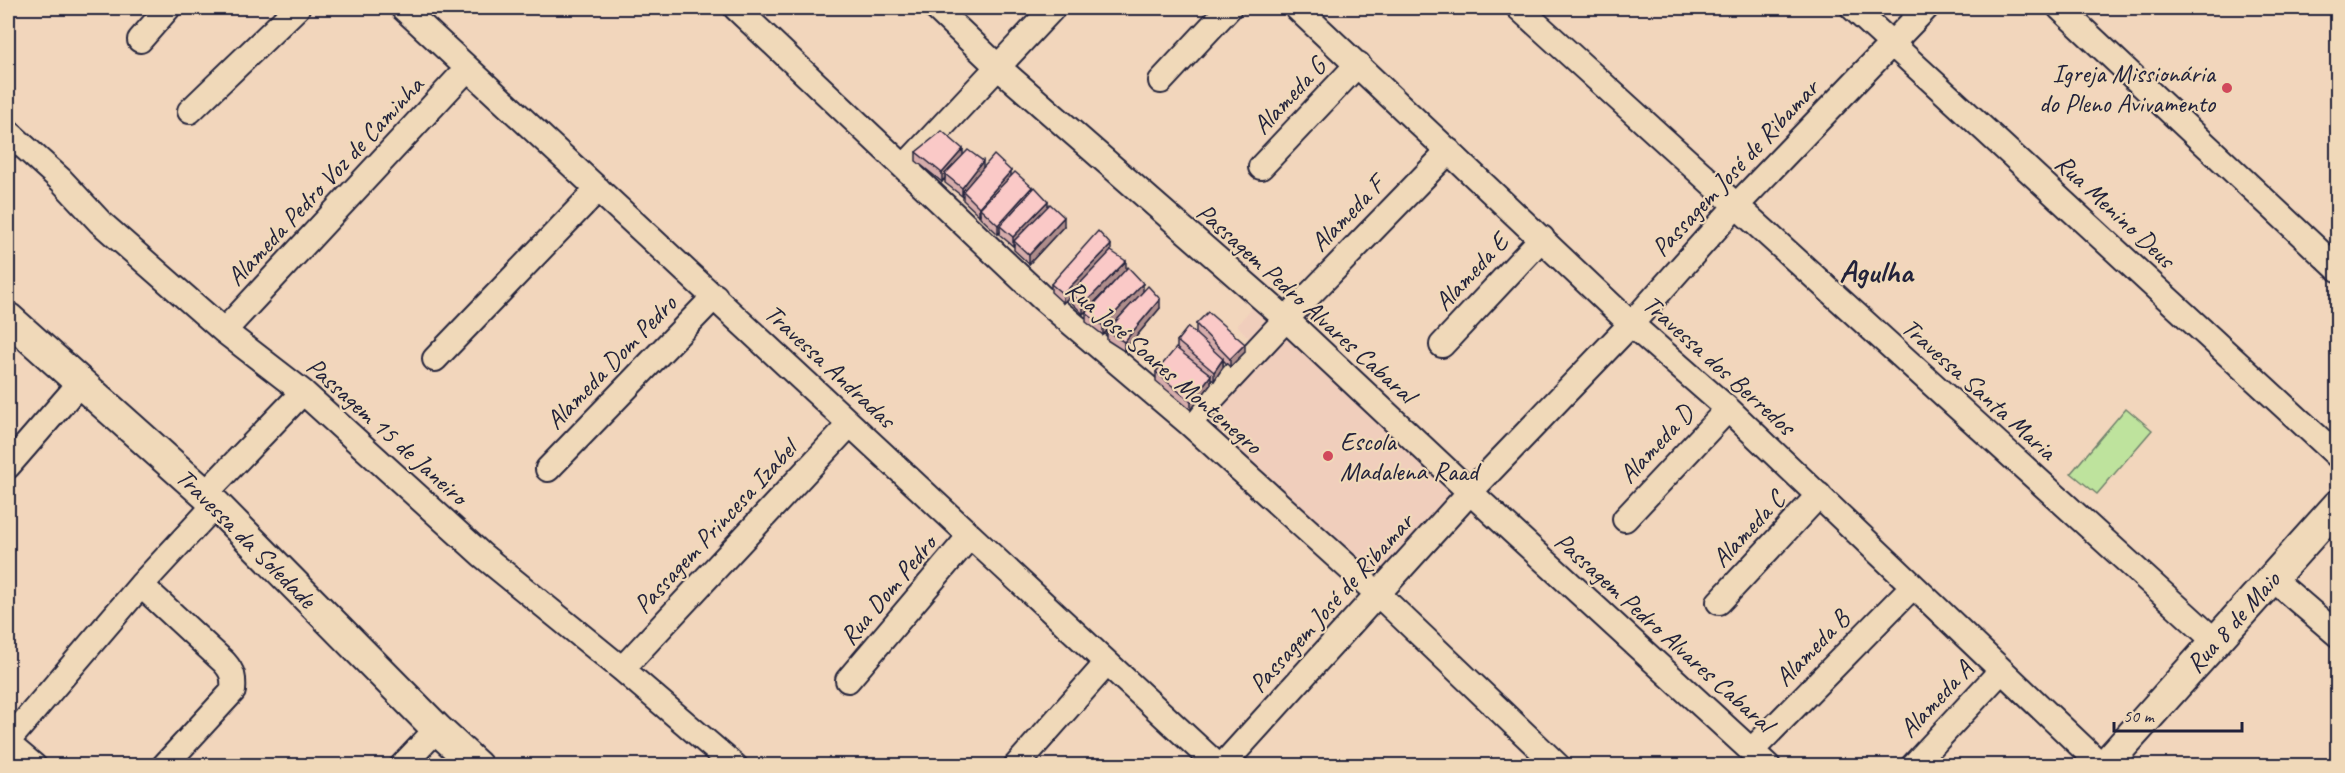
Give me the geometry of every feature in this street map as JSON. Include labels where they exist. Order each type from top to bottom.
[{"type":"main road","name":"Travessa da Soledade","points":[[8,318],[210,500],[437,729],[477,765]]},
{"type":"main road","name":"Rua 8 de Maio","points":[[2103,765],[2273,579],[2337,505]]},
{"type":"street","points":[[140,40],[168,8]]},
{"type":"street","points":[[190,111],[297,8]]},
{"type":"street","name":"Travessa Andradas","points":[[403,8],[1107,663],[1220,765]]},
{"type":"street","name":"Rua José Soares Montenegro","points":[[736,8],[1042,298],[1189,423],[1378,594],[1558,765]]},
{"type":"street","name":"Passagem Pedro Alvares Cabaral","points":[[936,8],[998,67],[1286,319],[1470,492],[1760,758]]},
{"type":"street","points":[[904,166],[1053,8]]},
{"type":"street","points":[[1161,81],[1229,8]]},
{"type":"street","name":"Travessa dos Berredos","points":[[1297,8],[1631,324],[1819,495],[2001,672],[2103,765]]},
{"type":"street","name":"Travessa Santa Maria","points":[[1519,8],[1735,207],[2216,642]]},
{"type":"street","name":"Rua Menino Deus","points":[[1853,8],[2337,456]]},
{"type":"street","name":"Passagem José de Ribamar","points":[[1220,765],[1470,492],[1631,324],[1735,207],[1926,8]]},
{"type":"street","points":[[2060,8],[2337,269]]},
{"type":"street","name":"Alameda G","points":[[1261,167],[1358,64]]},
{"type":"street","name":"Alameda Pedro Voz de Caminha","points":[[224,331],[467,69]]},
{"type":"street","name":"Passagem 15 de Janeiro","points":[[8,132],[62,180],[100,222],[224,331],[303,392],[482,555],[735,765]]},
{"type":"street","name":"Alameda F","points":[[1189,423],[1449,151]]},
{"type":"street","points":[[435,359],[598,189]]},
{"type":"street","name":"Alameda E","points":[[1442,345],[1542,238]]},
{"type":"street","name":"Alameda Dom Pedro","points":[[548,469],[715,296]]},
{"type":"street","points":[[8,466],[81,382]]},
{"type":"street","points":[[34,765],[8,742],[303,392]]},
{"type":"street","name":"Alameda D","points":[[1625,519],[1728,410]]},
{"type":"street","name":"Passagem Princesa Izabel","points":[[622,669],[850,424]]},
{"type":"street","name":"Alameda C","points":[[1719,602],[1819,495]]},
{"type":"street","name":"Rua Dom Pedro","points":[[848,680],[970,536]]},
{"type":"street","points":[[2273,579],[2337,635]]},
{"type":"street","points":[[141,585],[224,662],[232,671],[234,679],[232,691],[164,765]]},
{"type":"street","name":"Alameda B","points":[[1760,758],[1913,586]]},
{"type":"street","points":[[1016,765],[1107,663]]},
{"type":"street","name":"Alameda A","points":[[1913,765],[2001,672]]},
{"type":"street","points":[[402,765],[437,729]]},
{"type":"shaded area","points":[[1257,302],[1277,320],[1255,345],[1237,325]]},
{"type":"shaded area","name":"Escola Madalena Raad","points":[[1285,335],[1453,493],[1377,579],[1201,419]]},
{"type":"green space","points":[[2126,408],[2152,430],[2097,494],[2071,473]]},
{"type":"building","points":[[942,131],[963,149],[942,173],[916,152]]},
{"type":"building","points":[[968,150],[983,161],[962,188],[945,174]]},
{"type":"building","points":[[994,155],[1011,171],[979,207],[963,191]]},
{"type":"building","points":[[1015,172],[1032,187],[998,225],[980,208]]},
{"type":"building","points":[[1035,187],[1048,201],[1013,237],[1000,226]]},
{"type":"building","points":[[1050,204],[1064,217],[1029,255],[1014,241]]},
{"type":"building","points":[[1098,231],[1111,245],[1063,294],[1051,284]]},
{"type":"building","points":[[1111,251],[1126,261],[1083,305],[1071,293]]},
{"type":"building","points":[[1128,267],[1143,283],[1103,326],[1086,313]]},
{"type":"building","points":[[1148,286],[1160,299],[1124,342],[1107,331]]},
{"type":"building","points":[[1208,312],[1245,344],[1230,359],[1196,324]]},
{"type":"building","points":[[1188,327],[1223,359],[1214,372],[1177,341]]},
{"type":"building","points":[[1176,348],[1211,375],[1191,402],[1156,372]]},
{"type":"place","name":"Igreja Missionária do Pleno Avivamento","points":[[2227,88]]},
{"type":"place","name":"Escola Madalena Raad","points":[[1328,456]]},
{"type":"district","name":"Agulha","points":[[1876,271]]}]
